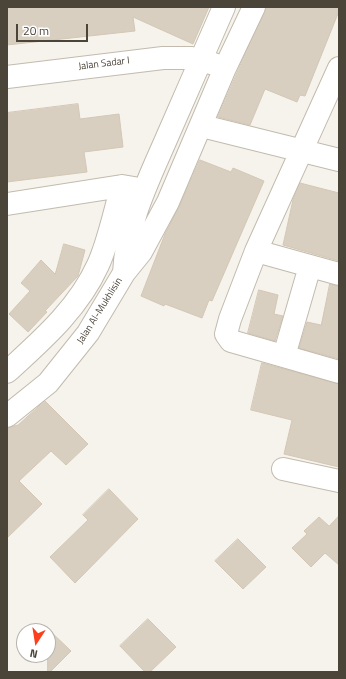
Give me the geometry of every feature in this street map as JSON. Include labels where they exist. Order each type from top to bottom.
[{"type":"street","points":[[124,273],[125,252],[128,239],[144,190],[224,7]]},
{"type":"street","name":"Jalan Al-Mukhlisin","points":[[7,416],[48,383],[88,333],[124,273],[141,252],[168,202],[202,126],[225,68],[254,7]]},
{"type":"street","name":"Jalan Sadar I","points":[[7,76],[163,58],[201,60],[225,68]]},
{"type":"street","points":[[339,68],[256,251],[230,319],[226,336],[231,341],[339,372]]},
{"type":"street","points":[[202,126],[339,160]]},
{"type":"street","points":[[7,372],[57,326],[88,286],[99,264],[122,186]]},
{"type":"street","points":[[7,204],[122,186],[144,190],[168,202]]},
{"type":"street","points":[[256,251],[339,274]]},
{"type":"street","points":[[284,356],[310,266]]},
{"type":"street","points":[[283,469],[339,481]]},
{"type":"building","points":[[7,7],[209,7],[193,44],[133,17],[135,31],[7,45]]},
{"type":"building","points":[[266,7],[339,7],[339,11],[305,96],[300,95],[297,102],[265,89],[250,125],[218,117]]},
{"type":"building","points":[[78,104],[80,119],[119,114],[123,147],[84,152],[87,172],[7,182],[7,113]]},
{"type":"building","points":[[200,160],[231,172],[233,168],[264,181],[212,301],[209,300],[202,318],[165,304],[164,306],[141,296],[165,234]]},
{"type":"building","points":[[300,183],[339,193],[339,261],[283,245],[293,200]]},
{"type":"building","points":[[64,244],[85,250],[78,276],[45,311],[47,312],[28,332],[9,314],[30,291],[21,283],[41,260],[55,274]]},
{"type":"building","points":[[330,284],[339,286],[339,359],[299,348],[307,322],[321,325]]},
{"type":"building","points":[[259,290],[278,295],[274,314],[283,316],[275,341],[248,333]]},
{"type":"building","points":[[262,363],[339,384],[339,467],[284,454],[292,420],[251,410]]},
{"type":"building","points":[[45,401],[88,444],[66,465],[51,451],[19,481],[42,504],[7,538],[7,428],[18,425]]},
{"type":"building","points":[[109,489],[138,519],[75,583],[50,557],[88,520],[83,515]]},
{"type":"building","points":[[339,516],[339,565],[325,553],[311,567],[292,548],[307,534],[304,531],[319,517],[329,526]]},
{"type":"building","points":[[238,539],[266,567],[243,589],[215,561]]},
{"type":"building","points":[[148,619],[176,647],[150,672],[145,672],[120,646]]},
{"type":"building","points":[[56,637],[71,651],[50,672],[48,672],[48,663],[56,663]]}]
